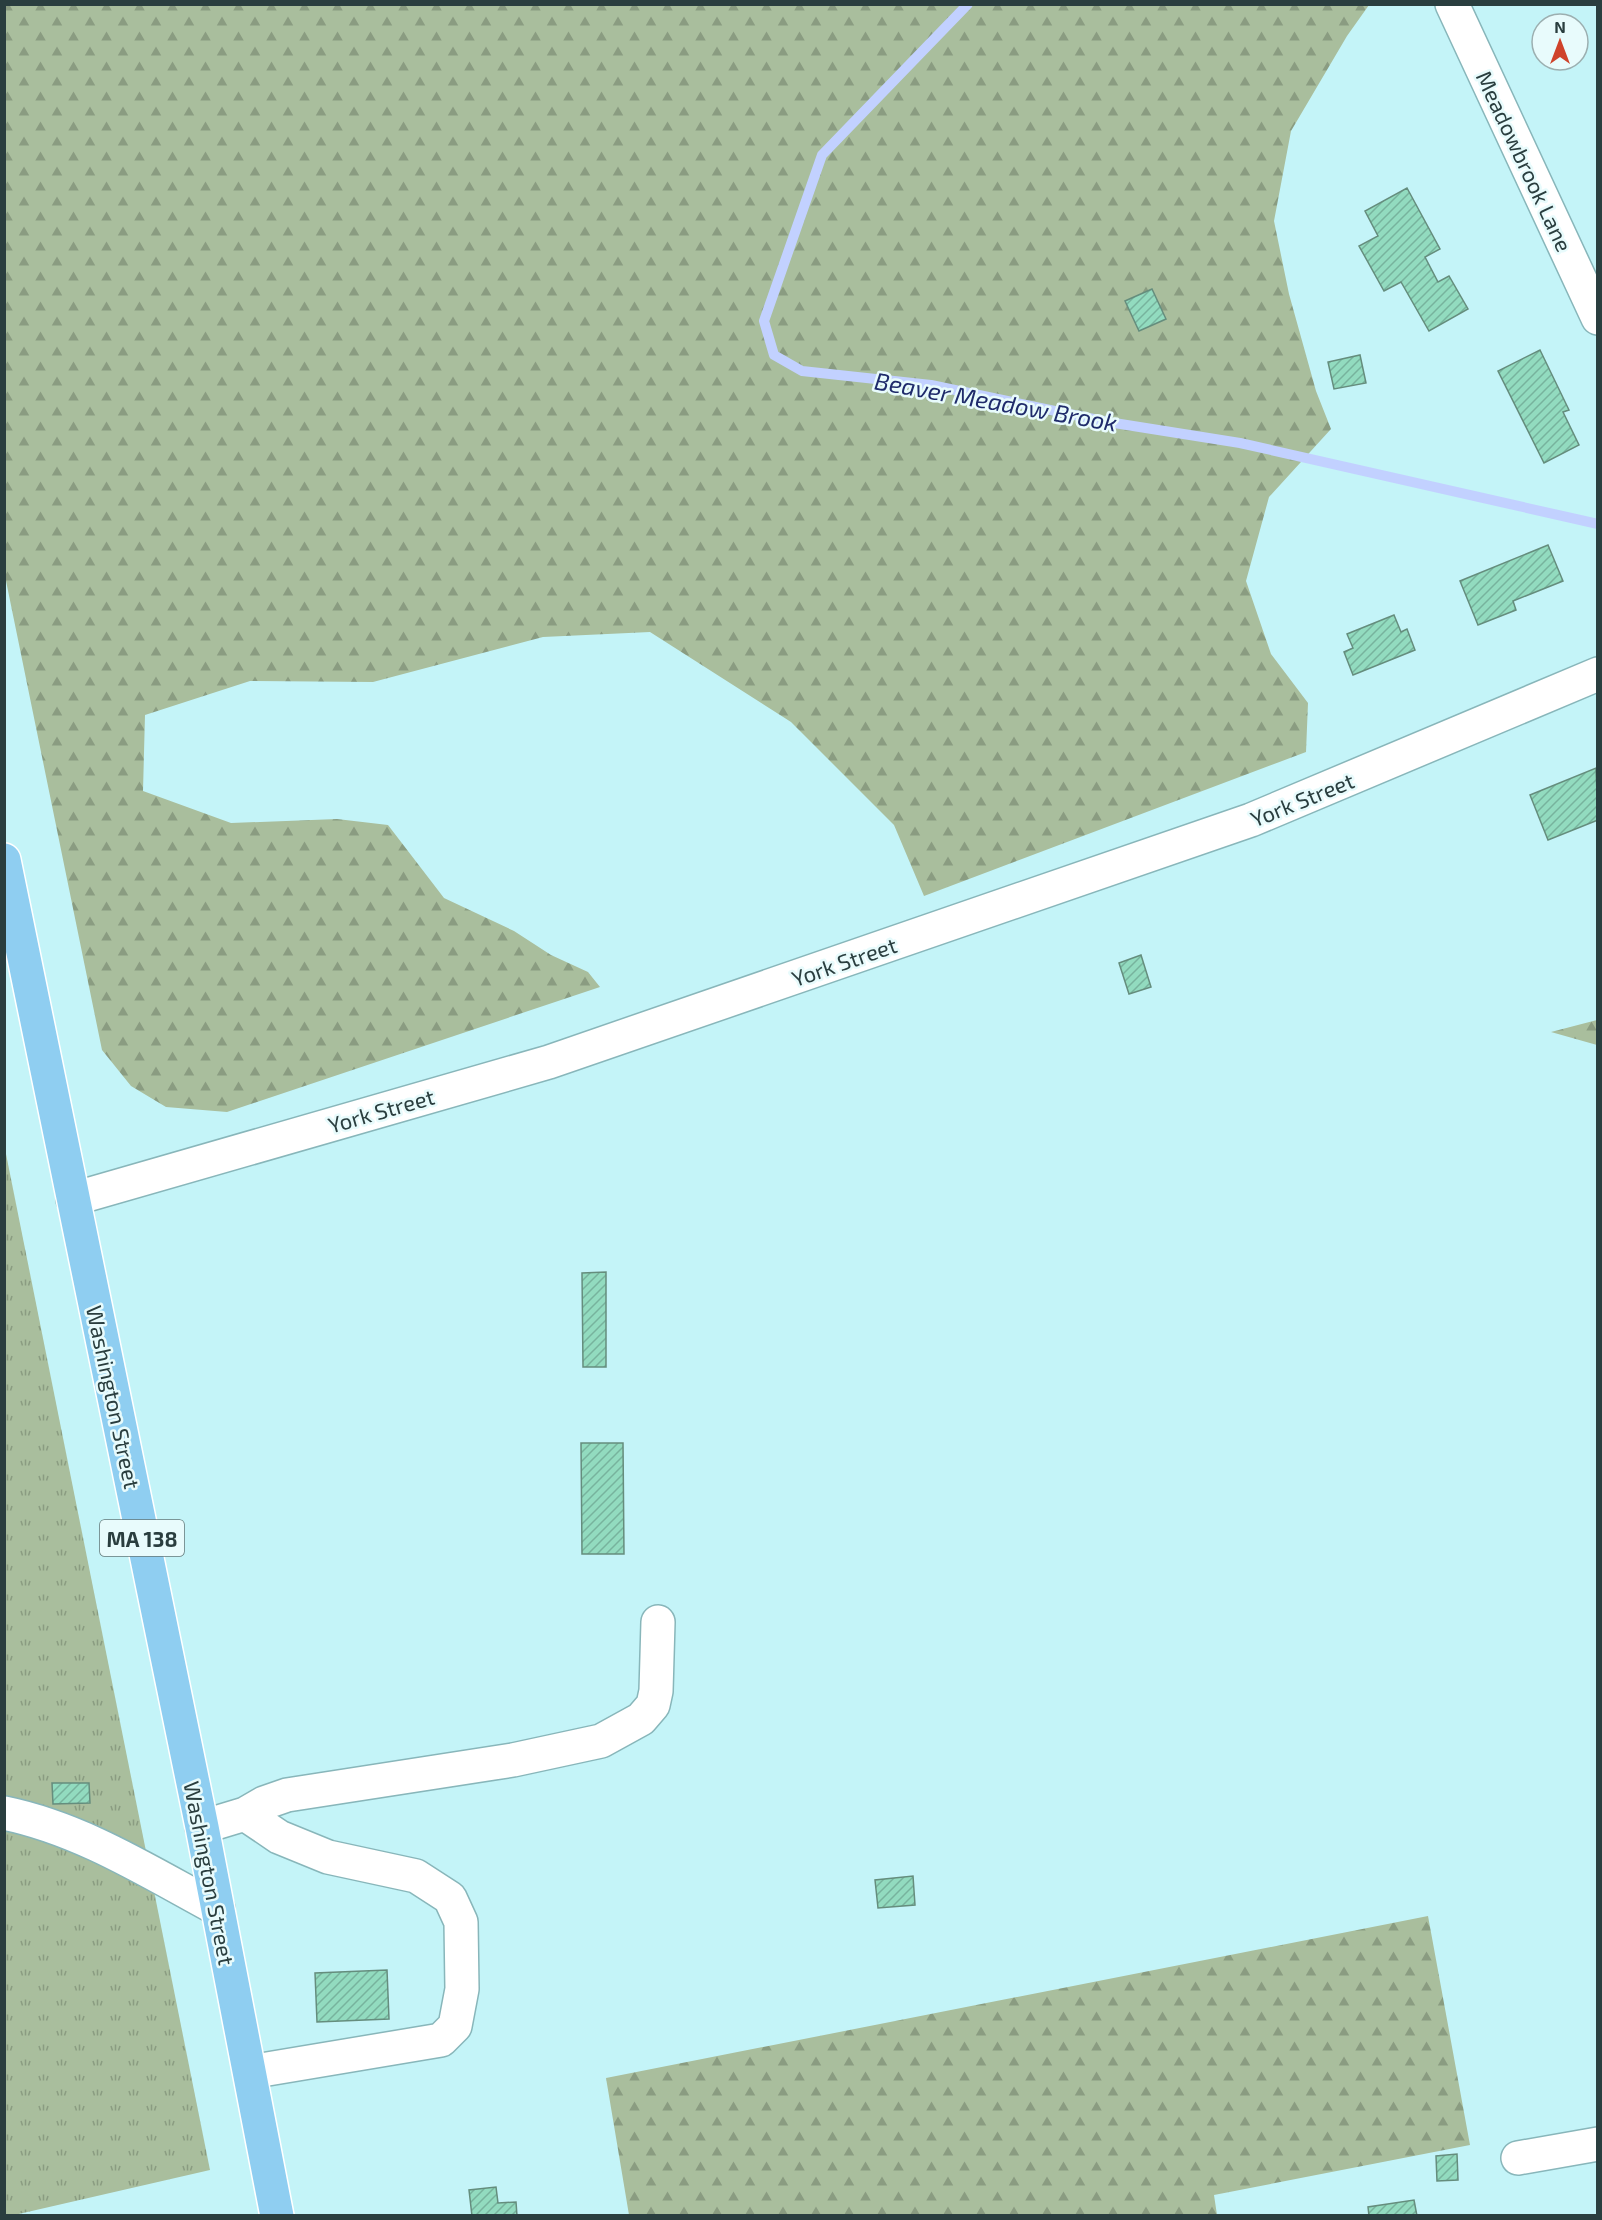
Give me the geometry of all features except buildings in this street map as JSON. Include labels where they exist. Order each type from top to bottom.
[{"type":"main road","name":"Washington Street","points":[[4,860],[202,1827],[277,2216]]},
{"type":"street","name":"Meadowbrook Lane","points":[[1452,4],[1598,318]]},
{"type":"street","name":"York Street","points":[[73,1199],[560,1058],[1251,820],[1598,674]]},
{"type":"street","points":[[202,1827],[245,1814],[287,1794],[513,1760],[601,1741],[641,1719],[653,1705],[656,1692],[658,1622]]},
{"type":"street","points":[[4,1813],[52,1826],[86,1839],[218,1909]]},
{"type":"street","points":[[245,1814],[279,1837],[328,1857],[416,1876],[450,1898],[461,1922],[462,1989],[455,2026],[441,2040],[250,2072]]},
{"type":"street","points":[[1518,2158],[1598,2144]]},
{"type":"green space","points":[[4,5],[1369,5],[1347,36],[1291,131],[1274,221],[1289,294],[1316,391],[1331,429],[1269,497],[1246,581],[1271,654],[1308,703],[1306,752],[924,896],[894,825],[791,722],[650,632],[543,637],[373,682],[250,681],[145,715],[143,791],[231,823],[337,819],[388,825],[444,898],[514,931],[551,955],[588,972],[600,987],[227,1112],[166,1107],[131,1086],[102,1050],[5,576]]},
{"type":"green space","points":[[1597,1020],[1597,1045],[1551,1032]]},
{"type":"green space","points":[[4,1144],[210,2170],[10,2216],[4,2215]]},
{"type":"green space","points":[[1428,1916],[1470,2145],[1214,2195],[1217,2215],[629,2215],[606,2078]]},
{"type":"waterway","name":"Beaver Meadow Brook","points":[[968,4],[822,155],[764,321],[774,355],[802,371],[931,385],[1108,422],[1240,443],[1598,524]]}]
